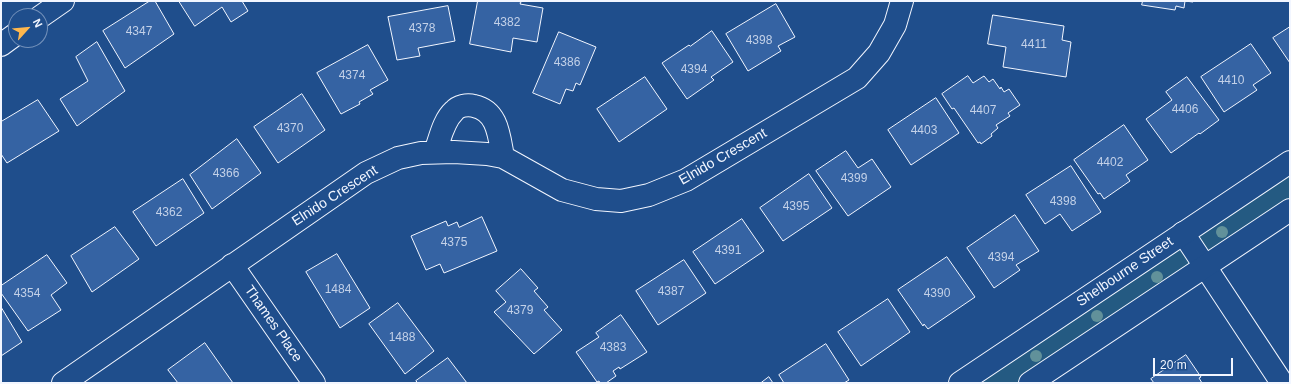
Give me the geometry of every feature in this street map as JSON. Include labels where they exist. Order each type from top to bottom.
[{"type":"street","points":[[48,11],[62,1]]},
{"type":"street","name":"Elnido Crescent","points":[[63,383],[366,173],[398,158],[434,152],[487,154],[503,157],[562,190],[596,199],[621,201],[649,195],[686,180],[857,78],[879,53],[895,25],[902,1]]},
{"type":"street","points":[[434,152],[447,119],[455,109],[468,104],[482,107],[490,115],[497,127],[503,157]]},
{"type":"street","name":"Shelbourne Street","points":[[960,383],[1290,162]]},
{"type":"street","points":[[1030,383],[1290,210]]},
{"type":"street","points":[[1183,233],[1282,383]]},
{"type":"street","name":"Thames Place","points":[[232,265],[314,383]]},
{"type":"shaded area","points":[[1290,171],[1290,201],[1017,383],[974,383]]},
{"type":"building","points":[[150,1],[155,1],[174,34],[125,68],[103,31]]},
{"type":"building","points":[[179,1],[242,1],[248,11],[231,22],[222,7],[195,26]]},
{"type":"building","points":[[478,1],[517,1],[521,2],[520,4],[543,8],[537,42],[513,38],[511,52],[470,44]]},
{"type":"building","points":[[1143,1],[1185,1],[1184,8],[1176,6],[1175,10],[1142,5]]},
{"type":"building","points":[[776,4],[795,37],[778,46],[781,51],[748,71],[726,34]]},
{"type":"building","points":[[448,6],[455,41],[418,48],[420,56],[397,60],[388,17]]},
{"type":"building","points":[[993,15],[1064,26],[1062,40],[1071,42],[1066,77],[1003,67],[1006,47],[988,44]]},
{"type":"building","points":[[1290,27],[1290,63],[1273,38]]},
{"type":"building","points":[[712,31],[733,62],[711,77],[714,80],[687,99],[662,63]]},
{"type":"building","points":[[559,32],[596,47],[580,85],[576,83],[573,91],[566,89],[560,104],[533,93]]},
{"type":"building","points":[[97,42],[125,91],[77,126],[60,99],[88,81],[76,57]]},
{"type":"building","points":[[1251,44],[1271,73],[1253,85],[1257,90],[1224,112],[1201,77]]},
{"type":"building","points":[[368,45],[388,80],[370,90],[373,94],[359,102],[360,104],[341,114],[317,73]]},
{"type":"building","points":[[968,76],[973,83],[984,76],[989,82],[993,79],[1004,92],[1009,89],[1020,105],[1008,113],[1010,116],[996,125],[998,128],[991,134],[992,136],[981,144],[980,142],[978,143],[954,108],[952,109],[942,94]]},
{"type":"building","points":[[645,77],[667,109],[619,142],[597,109]]},
{"type":"building","points":[[1187,77],[1219,120],[1171,153],[1146,119],[1172,100],[1166,92]]},
{"type":"building","points":[[302,94],[325,130],[278,163],[254,127]]},
{"type":"building","points":[[936,98],[959,133],[911,165],[888,130]]},
{"type":"building","points":[[38,100],[59,131],[7,163],[1,154],[1,122]]},
{"type":"building","points":[[1124,125],[1148,160],[1126,175],[1130,181],[1104,199],[1100,193],[1098,194],[1074,160]]},
{"type":"building","points":[[237,139],[261,173],[212,209],[190,175]]},
{"type":"building","points":[[846,151],[858,168],[872,159],[891,187],[848,216],[816,171]]},
{"type":"building","points":[[1071,166],[1101,212],[1072,231],[1060,214],[1045,224],[1026,195]]},
{"type":"building","points":[[809,174],[832,208],[783,241],[760,208]]},
{"type":"building","points":[[183,179],[204,213],[156,246],[133,212]]},
{"type":"building","points":[[1015,215],[1039,251],[1016,265],[1020,270],[994,288],[967,248]]},
{"type":"building","points":[[482,217],[497,251],[444,273],[440,264],[426,270],[411,236],[446,221],[448,226],[457,222],[459,227]]},
{"type":"building","points":[[742,219],[764,251],[715,284],[693,252]]},
{"type":"building","points":[[115,227],[139,259],[92,292],[71,256]]},
{"type":"building","points":[[337,254],[370,308],[340,328],[306,272]]},
{"type":"building","points":[[47,255],[67,283],[51,295],[61,310],[28,331],[1,293],[1,286]]},
{"type":"building","points":[[947,257],[975,297],[928,329],[924,324],[923,326],[898,290]]},
{"type":"building","points":[[684,260],[706,293],[658,325],[636,291]]},
{"type":"building","points":[[521,269],[538,288],[534,291],[548,307],[544,310],[562,330],[534,354],[494,312],[506,302],[496,291]]},
{"type":"building","points":[[888,299],[910,332],[861,366],[838,332]]},
{"type":"building","points":[[398,303],[434,351],[405,374],[369,324]]},
{"type":"building","points":[[1,307],[22,342],[1,356]]},
{"type":"building","points":[[621,315],[647,352],[620,369],[619,367],[613,371],[616,376],[606,383],[600,383],[599,381],[597,382],[576,352],[599,337],[596,333]]},
{"type":"building","points":[[205,343],[233,383],[178,383],[168,370]]},
{"type":"building","points":[[826,344],[849,380],[844,383],[784,383],[779,375]]},
{"type":"building","points":[[1186,355],[1201,377],[1199,378],[1202,383],[1154,383],[1151,379]]},
{"type":"building","points":[[448,358],[467,383],[418,383],[416,381]]},
{"type":"building","points":[[769,377],[773,383],[761,383]]}]
